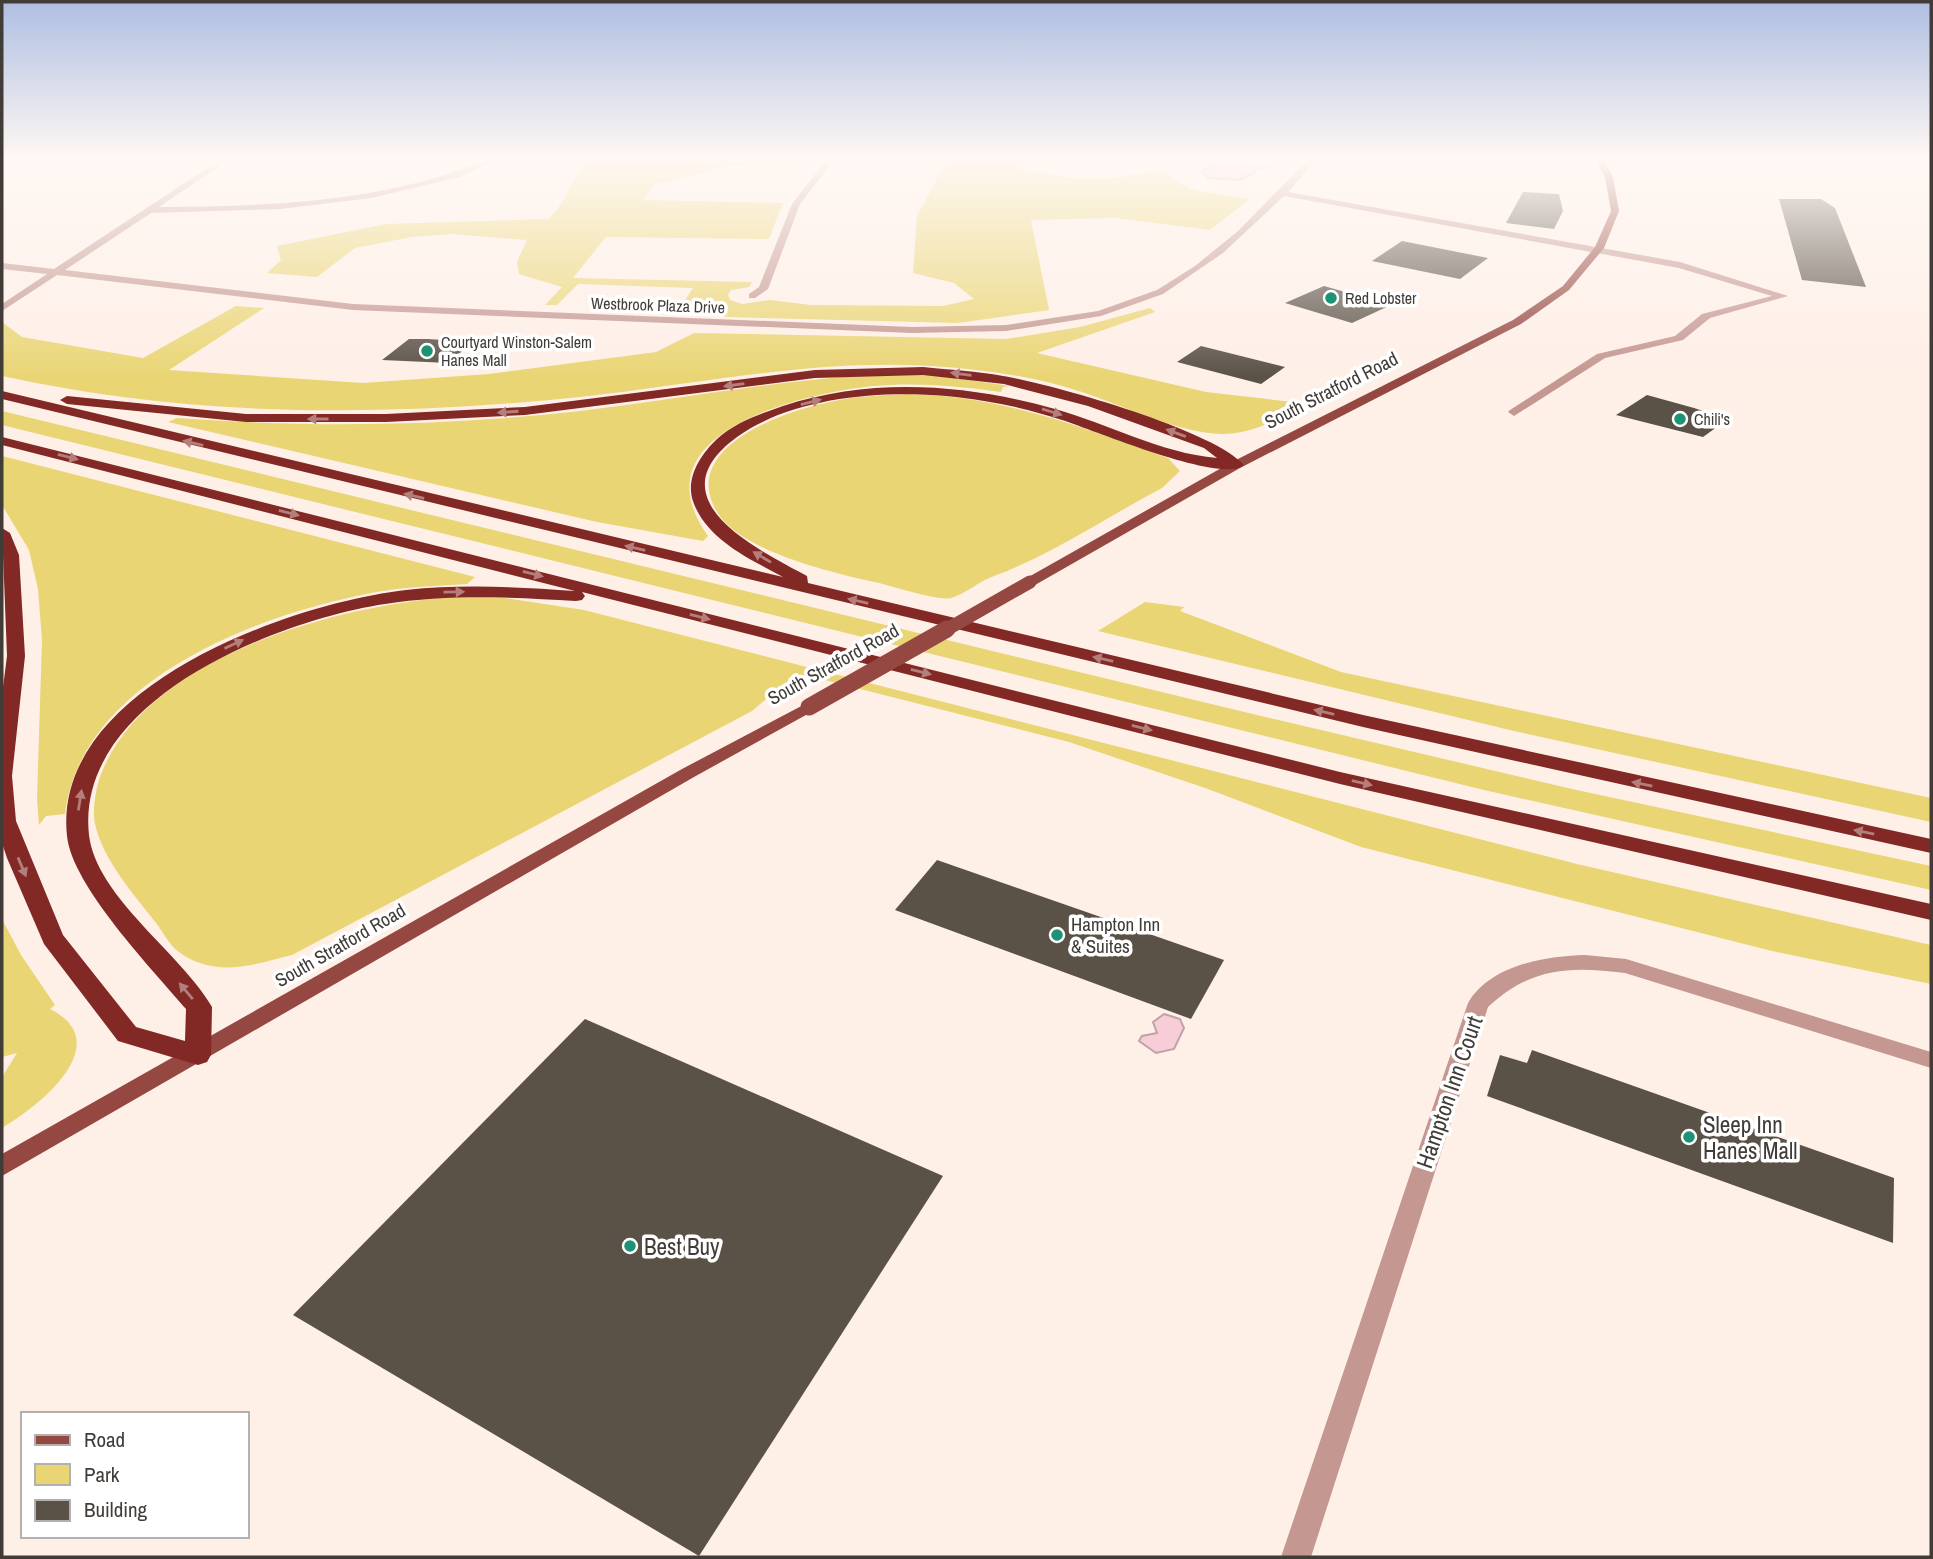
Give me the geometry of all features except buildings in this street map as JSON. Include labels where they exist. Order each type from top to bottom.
[{"type":"highway","points":[[2,394],[209,416],[372,419],[525,411],[815,374],[923,371],[1004,380],[1053,391],[1209,445],[1236,465]]},
{"type":"highway","points":[[821,592],[719,530],[706,515],[698,494],[702,467],[715,449],[736,432],[783,410],[864,393],[916,391],[975,395],[1050,411],[1183,458],[1236,465]]},
{"type":"highway","points":[[2,394],[1474,746],[1931,846]]},
{"type":"highway","points":[[2,441],[1340,778],[1931,912]]},
{"type":"highway","points":[[2,533],[11,555],[16,656],[2,776],[5,821],[18,858],[52,938],[127,1034],[198,1055],[199,1007],[101,888],[78,837],[78,810],[88,769],[120,723],[159,688],[218,652],[254,635],[316,613],[382,598],[447,592],[533,592],[634,600]]},
{"type":"main road","name":"South Stratford Road","points":[[2,1166],[688,773],[1236,465],[1517,323],[1566,288],[1597,251],[1606,232]]},
{"type":"street","points":[[2,308],[119,232]]},
{"type":"street","points":[[752,296],[763,289],[783,232]]},
{"type":"street","name":"Westbrook Plaza Drive","points":[[2,266],[178,289],[365,308],[912,330],[988,329],[1077,318],[1157,294],[1186,278],[1238,232]]},
{"type":"street","points":[[1488,232],[1698,269],[1783,296],[1706,316],[1679,338],[1601,356],[1514,412]]},
{"type":"street","points":[[1597,251],[1698,277],[1765,300]]},
{"type":"street","name":"Hampton Inn Court","points":[[1296,1557],[1479,1003],[1495,986],[1535,966],[1557,962],[1590,960],[1626,966],[1931,1060]]},
{"type":"green space","points":[[348,232],[772,232],[769,239],[606,237],[573,278],[752,282],[749,287],[731,290],[728,295],[730,300],[742,304],[770,300],[811,305],[943,306],[974,299],[954,283],[913,273],[916,232],[1033,232],[1049,310],[958,323],[728,317],[682,312],[683,303],[693,288],[578,284],[557,305],[545,305],[562,287],[519,274],[517,262],[527,240],[451,234],[412,237],[355,248],[317,277],[267,273],[281,260],[277,246]]},
{"type":"green space","points":[[236,306],[264,308],[169,370],[363,383],[489,374],[656,352],[694,333],[1006,339],[1080,327],[1150,308],[1155,312],[1037,353],[1206,392],[1310,404],[1257,428],[1222,434],[1170,424],[1082,392],[1045,382],[988,371],[931,366],[799,369],[507,404],[362,410],[290,410],[146,400],[2,376],[2,322],[22,337],[143,358]]},
{"type":"green space","points":[[885,374],[932,375],[1010,386],[1003,387],[1001,392],[937,385],[873,386],[806,398],[735,425],[708,445],[692,470],[691,500],[708,536],[703,541],[597,522],[168,422],[177,418],[328,424],[479,420],[580,411],[770,385]]},
{"type":"green space","points":[[909,394],[977,400],[1041,415],[1168,458],[1180,471],[1162,488],[1079,535],[951,598],[916,593],[791,559],[746,539],[717,512],[709,489],[712,469],[724,451],[742,436],[764,424],[811,407],[850,398]]},
{"type":"green space","points":[[2,411],[1261,716],[1572,789],[1931,866],[1931,890],[1484,790],[2,425]]},
{"type":"green space","points":[[2,456],[475,577],[467,584],[395,589],[325,603],[277,618],[228,638],[181,662],[139,691],[103,726],[78,767],[65,814],[46,816],[39,825],[37,799],[42,640],[38,589],[29,550],[2,505]]},
{"type":"green space","points":[[453,597],[498,597],[584,610],[1577,864],[1931,945],[1931,984],[1772,951],[1361,847],[1208,789],[1069,742],[805,675],[772,694],[752,711],[292,955],[225,967],[200,963],[179,952],[112,864],[95,824],[94,805],[100,777],[126,731],[161,696],[204,667],[253,644],[305,625],[357,611]]},
{"type":"green space","points":[[1145,602],[1184,607],[1180,611],[1341,672],[1931,798],[1931,822],[1514,731],[1098,631]]},
{"type":"green space","points":[[2,919],[21,955],[55,1005],[50,1009],[69,1023],[76,1039],[74,1056],[51,1090],[2,1128],[2,1077],[17,1053],[2,1057]]},
{"type":"shaded area","points":[[1164,1014],[1180,1019],[1184,1028],[1174,1049],[1156,1053],[1139,1041],[1142,1036],[1157,1033],[1153,1022]]},
{"type":"place","name":"Red Lobster","points":[[1331,298]]},
{"type":"place","name":"Courtyard Winston-Salem Hanes Mall","points":[[427,351]]},
{"type":"place","name":"Chili's","points":[[1680,419]]},
{"type":"place","name":"Hampton Inn & Suites","points":[[1057,935]]},
{"type":"place","name":"Sleep Inn Hanes Mall","points":[[1689,1137]]},
{"type":"place","name":"Best Buy","points":[[630,1246]]}]
